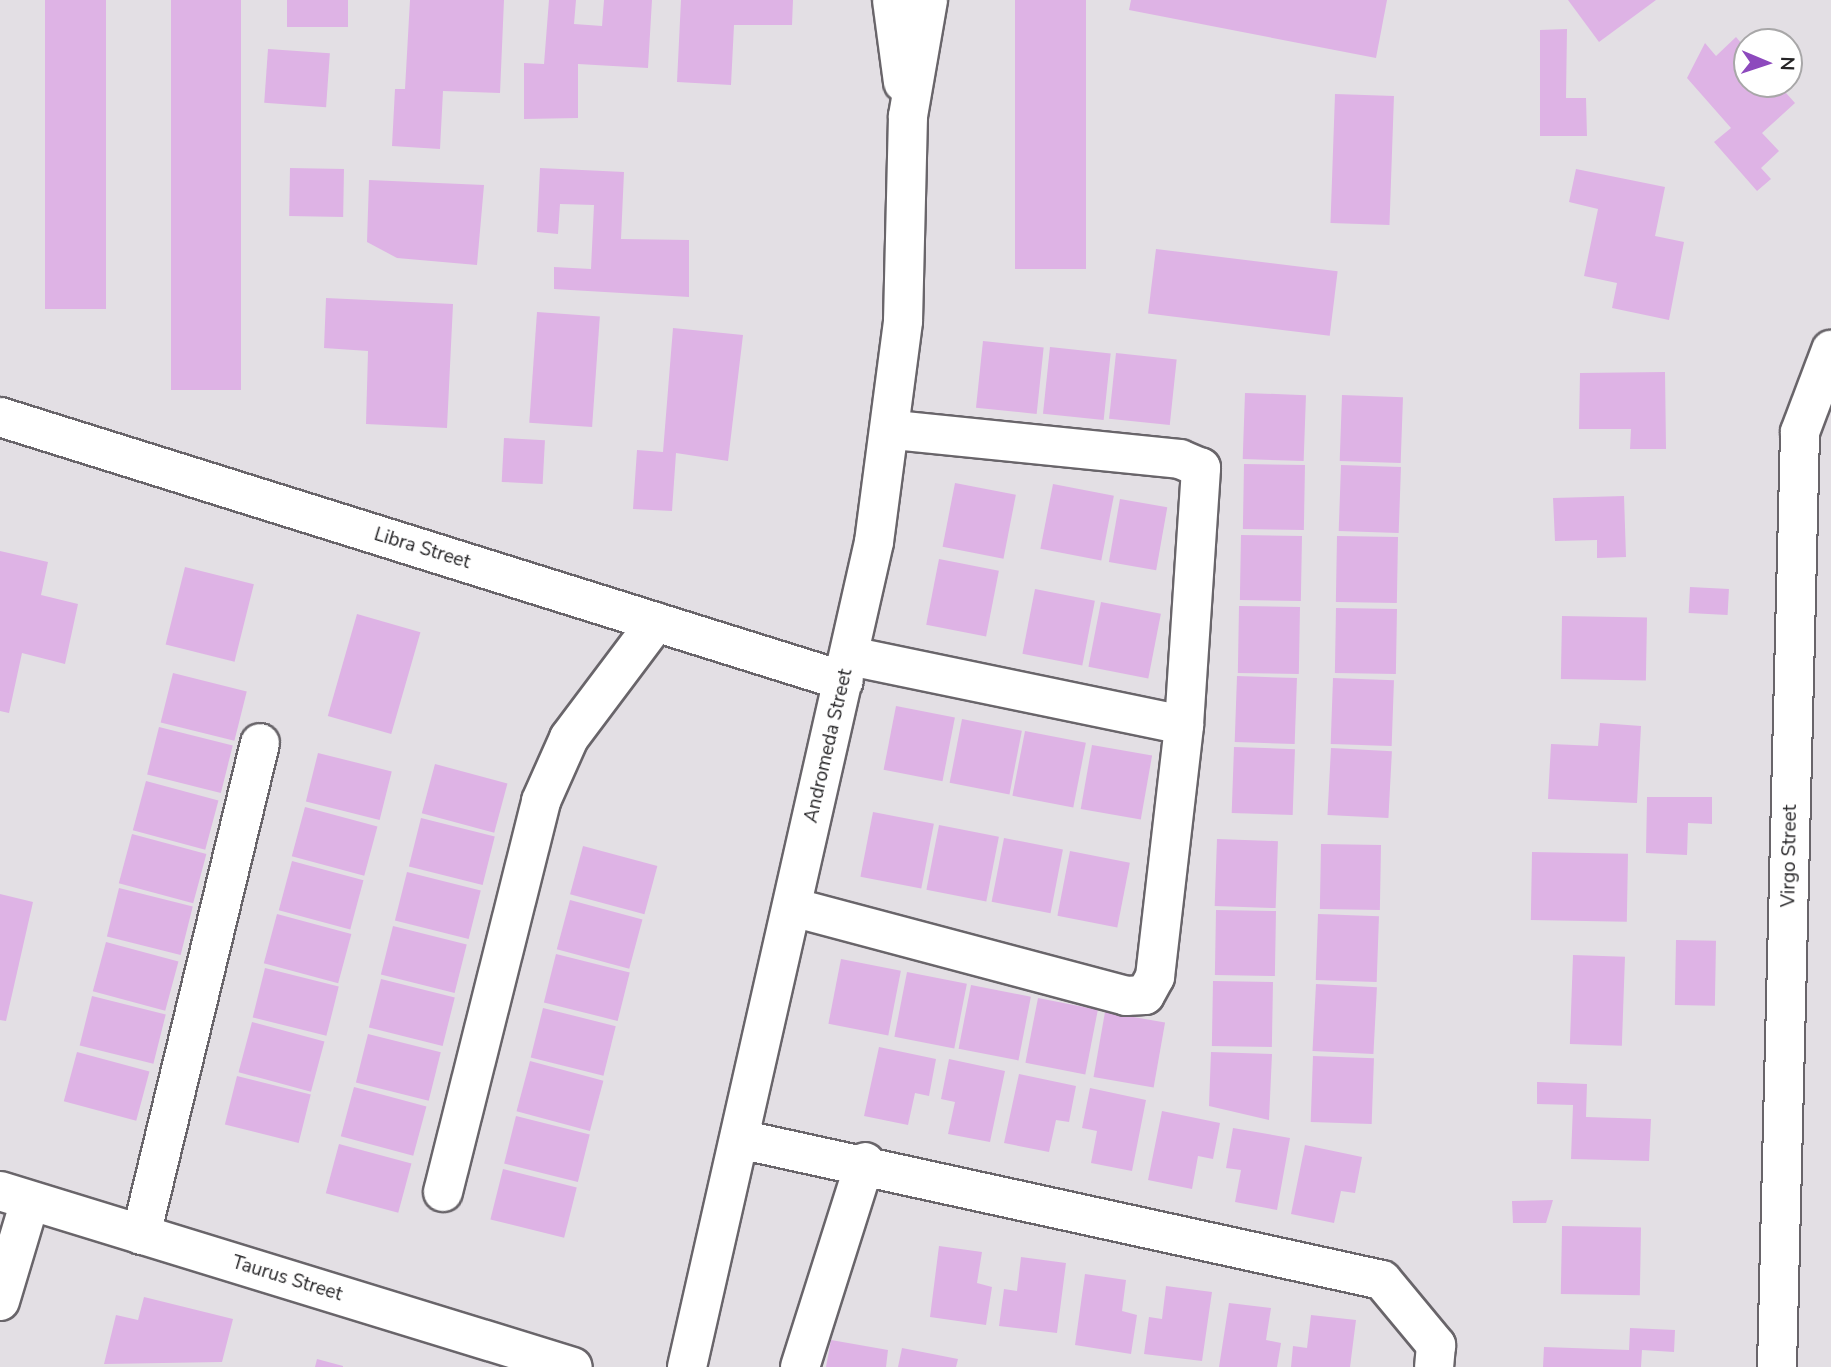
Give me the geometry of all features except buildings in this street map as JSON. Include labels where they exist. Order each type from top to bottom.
[{"type":"street","name":"Andromeda Street","points":[[892,0],[908,116]]},
{"type":"street","name":"Andromeda Street","points":[[687,1367],[847,668],[893,430],[904,321],[908,116],[928,0]]},
{"type":"street","name":"Virgo Street","points":[[1777,1367],[1800,432],[1831,351]]},
{"type":"street","name":"Libra Street","points":[[0,417],[656,622],[847,668],[1184,725]]},
{"type":"street","points":[[792,907],[1126,996],[1145,995],[1155,977],[1184,725],[1200,468],[1180,459],[893,430]]},
{"type":"street","points":[[443,1192],[541,801],[569,738],[656,622]]},
{"type":"street","points":[[141,1235],[260,743]]},
{"type":"street","points":[[740,1139],[864,1162],[1382,1280],[1436,1345],[1434,1367]]},
{"type":"street","points":[[800,1367],[864,1162]]},
{"type":"street","points":[[0,1301],[15,1196]]},
{"type":"street","name":"Taurus Street","points":[[15,1196],[573,1367]]}]
